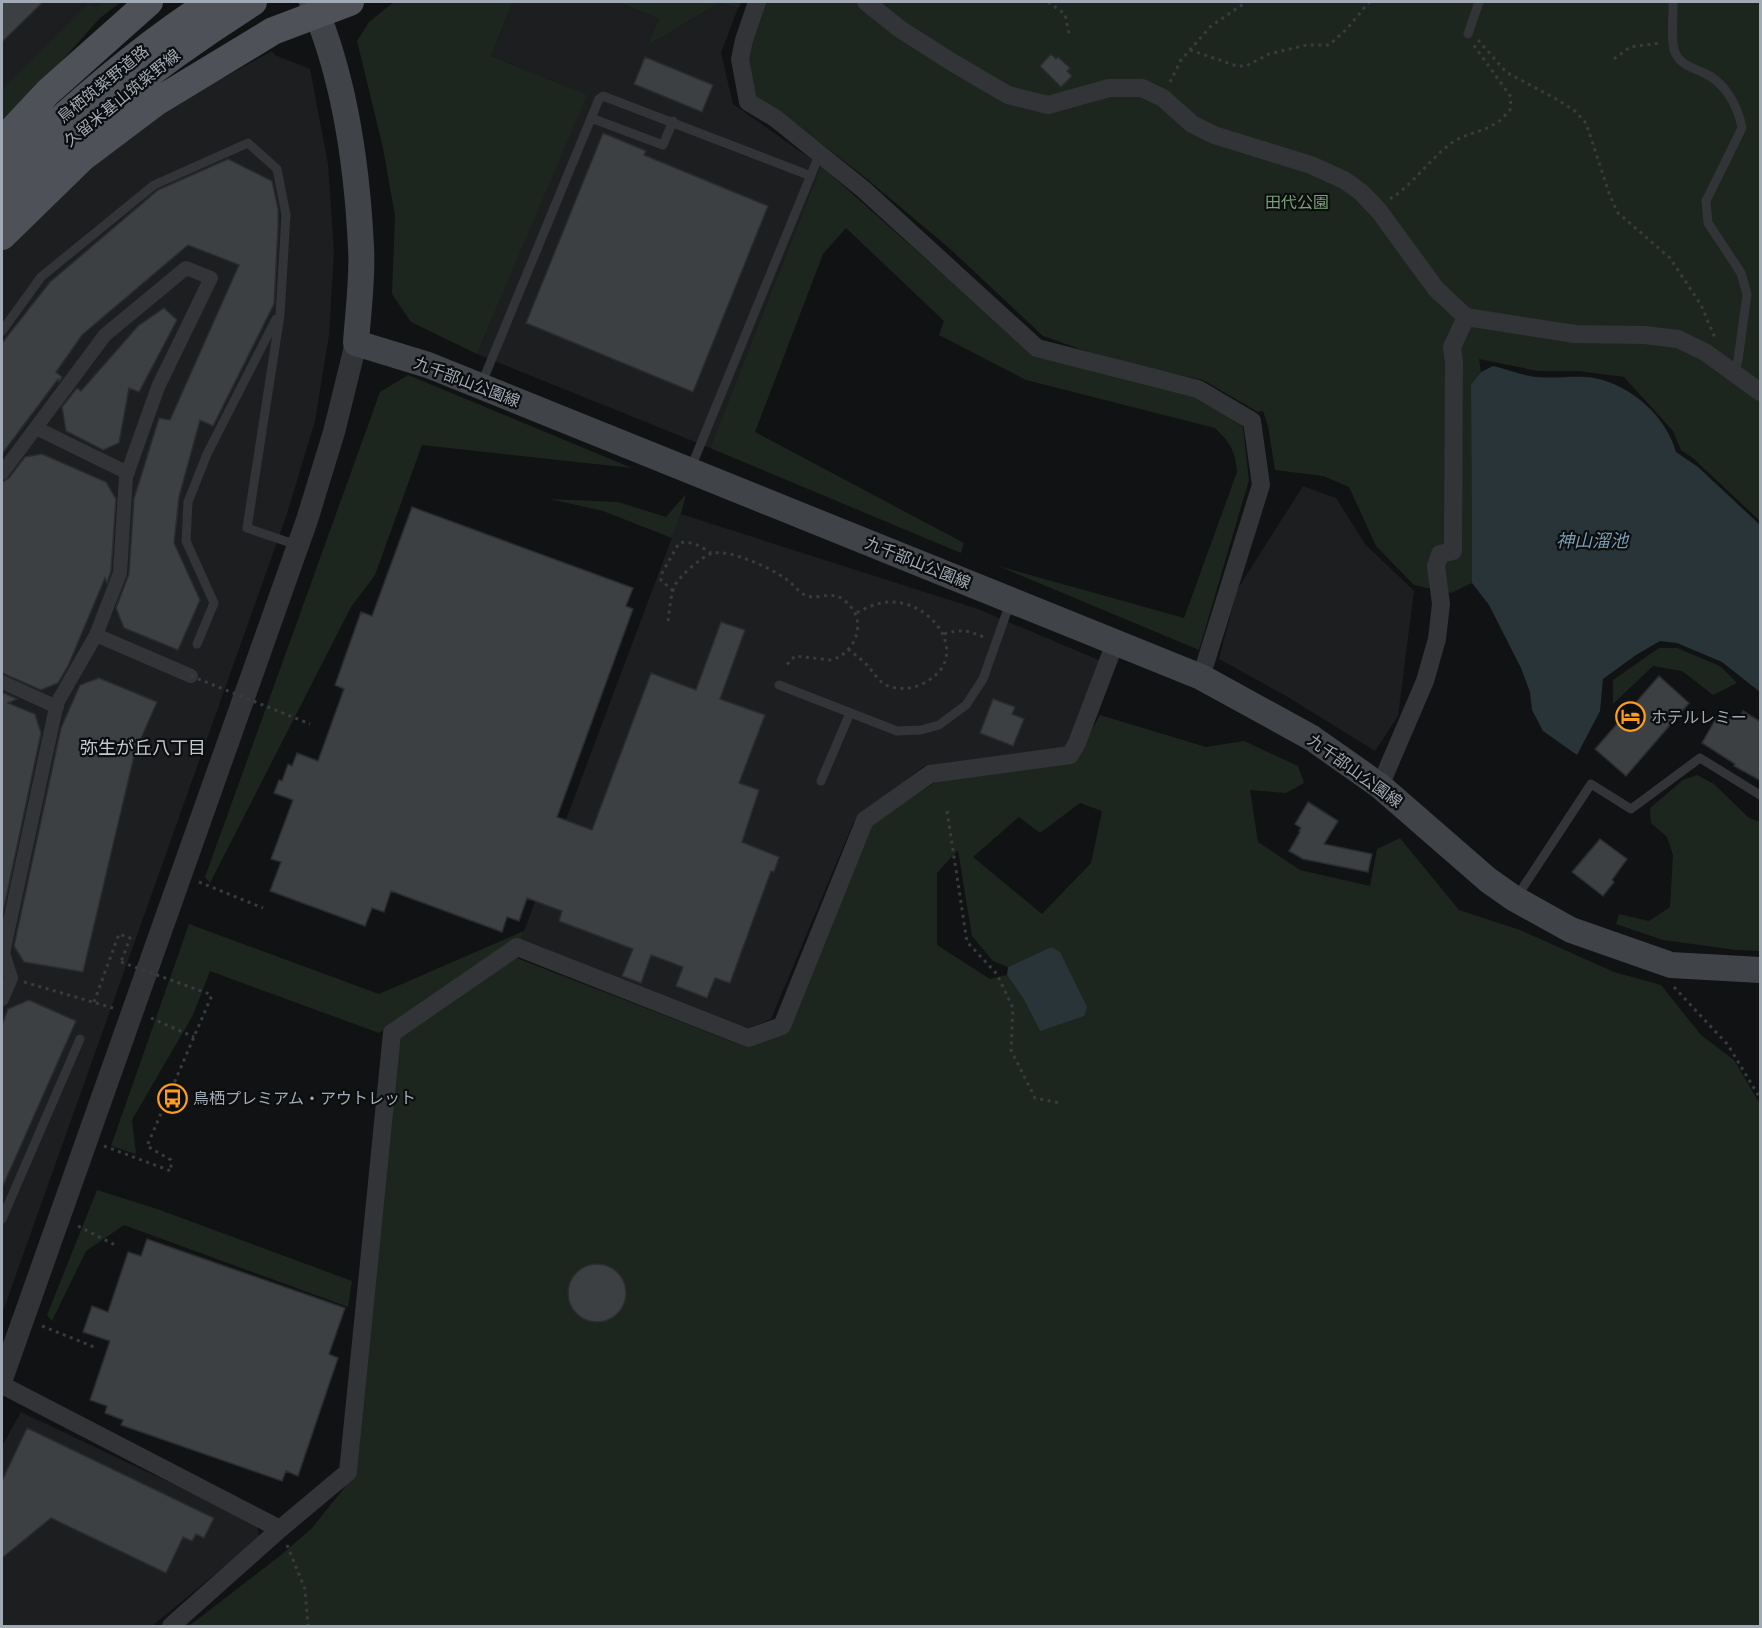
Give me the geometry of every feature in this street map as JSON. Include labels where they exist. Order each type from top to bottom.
[{"type":"main road","points":[[2,141],[48,92],[149,2]]},
{"type":"main road","name":"鳥栖筑紫野道路","points":[[2,174],[65,113],[211,2]]},
{"type":"main road","name":"久留米基山筑紫野線","points":[[2,206],[79,130],[201,34],[253,2]]},
{"type":"main road","points":[[2,236],[83,157],[156,102],[315,8],[350,2]]},
{"type":"main road","points":[[315,8],[334,59],[353,162],[362,249],[356,343]]},
{"type":"main road","name":"九千部山公園線","points":[[356,343],[428,365],[1201,677],[1312,738],[1380,786],[1488,880],[1515,899],[1571,930],[1671,965],[1761,970]]},
{"type":"street","points":[[757,2],[740,59],[748,102],[775,118],[863,189],[1037,348],[1198,389],[1252,422],[1261,485],[1201,677]]},
{"type":"street","points":[[866,2],[900,29],[1008,95],[1048,105],[1109,88],[1142,88],[1163,98],[1192,124],[1214,135],[1311,165],[1344,180],[1361,192],[1379,211],[1436,289],[1466,318],[1575,334],[1644,335],[1678,339],[1705,352],[1761,392]]},
{"type":"street","points":[[2,473],[105,335],[186,267],[211,278],[159,387],[128,473],[120,573],[96,635],[57,707],[3,953],[10,978],[2,999]]},
{"type":"street","points":[[1380,786],[1425,681],[1437,639],[1441,604],[1436,566],[1440,554],[1453,551],[1454,362],[1452,347],[1466,318]]},
{"type":"street","points":[[2,1379],[298,546],[334,432],[356,343]]},
{"type":"street","points":[[36,428],[128,473]]},
{"type":"street","points":[[96,635],[191,676]]},
{"type":"street","points":[[171,1626],[348,1472],[392,1033],[517,947],[748,1038],[782,1026],[865,820],[930,774],[1070,754],[1077,743],[1115,643]]},
{"type":"street","points":[[2,682],[57,707]]},
{"type":"street","points":[[2,1384],[280,1529]]},
{"type":"lane","points":[[1469,31],[1479,2]]},
{"type":"lane","points":[[1673,2],[1674,49],[1677,57],[1688,67],[1706,73],[1723,87],[1740,115],[1742,128],[1706,201],[1708,223],[1741,273],[1747,294],[1738,360],[1727,369]]},
{"type":"lane","points":[[480,386],[599,99],[603,96],[811,176]]},
{"type":"lane","points":[[591,118],[663,145],[673,122]]},
{"type":"lane","points":[[2,331],[41,277],[154,185],[248,143],[277,169],[286,215],[280,312],[247,528],[298,546]]},
{"type":"lane","points":[[690,471],[820,153]]},
{"type":"lane","points":[[197,644],[214,603],[186,541],[188,502],[207,454],[280,312]]},
{"type":"lane","points":[[779,685],[897,731],[921,730],[939,725],[966,705],[982,679],[1011,601]]},
{"type":"lane","points":[[820,781],[850,713]]},
{"type":"lane","points":[[1515,899],[1592,784],[1631,808],[1700,758],[1761,795]]},
{"type":"lane","points":[[2,1219],[80,1039]]},
{"type":"path","points":[[1052,2],[1065,14],[1069,34]]},
{"type":"path","points":[[1163,98],[1181,60],[1210,27],[1246,2]]},
{"type":"path","points":[[1190,50],[1237,66],[1246,66],[1269,54],[1307,45],[1329,45],[1346,30],[1369,2]]},
{"type":"path","points":[[1379,211],[1413,182],[1451,143],[1464,135],[1498,123],[1510,110],[1511,97],[1500,78],[1478,53],[1469,31]]},
{"type":"path","points":[[1469,31],[1506,72],[1558,100],[1575,111],[1587,123],[1617,212],[1671,258],[1701,305],[1727,369]]},
{"type":"path","points":[[1614,59],[1630,47],[1674,41]]},
{"type":"path","points":[[673,591],[661,580],[662,573],[679,543],[683,541],[693,543],[711,553],[729,555],[768,569],[785,577],[802,594],[840,597],[856,613],[858,631],[848,649],[837,658],[831,660],[795,656],[785,667]]},
{"type":"path","points":[[668,621],[676,584],[704,556],[711,553]]},
{"type":"path","points":[[848,649],[866,664],[886,686],[904,689],[921,685],[942,670],[946,660],[947,649],[943,635],[928,616],[909,604],[889,602],[856,613]]},
{"type":"path","points":[[943,635],[957,630],[967,630],[996,642]]},
{"type":"path","points":[[191,676],[310,724]]},
{"type":"path","points":[[947,811],[967,942],[997,974],[1013,1008],[1011,1050],[1035,1098],[1060,1103]]},
{"type":"path","points":[[199,882],[263,908]]},
{"type":"path","points":[[94,1002],[119,934],[130,938],[121,962],[212,995],[147,1146],[171,1161],[171,1171],[104,1146]]},
{"type":"path","points":[[1671,965],[1674,990],[1728,1045],[1761,1098]]},
{"type":"path","points":[[10,978],[115,1008]]},
{"type":"path","points":[[150,1018],[194,1037]]},
{"type":"path","points":[[76,1225],[115,1245]]},
{"type":"path","points":[[41,1325],[94,1347]]},
{"type":"path","points":[[280,1529],[305,1589],[308,1626]]},
{"type":"shaded area","points":[[2,2],[102,2],[96,7],[88,6],[2,88]]},
{"type":"shaded area","points":[[513,2],[617,2],[659,19],[649,44],[719,3],[738,8],[721,53],[733,104],[821,166],[710,448],[477,354],[586,95],[491,56]]},
{"type":"shaded area","points":[[272,51],[275,55],[310,69],[328,164],[334,252],[329,335],[315,421],[286,517],[2,1314],[2,251],[90,169],[157,114]]},
{"type":"shaded area","points":[[1303,486],[1336,498],[1365,544],[1414,591],[1398,716],[1375,751],[1286,696],[1219,659],[1237,590]]},
{"type":"shaded area","points":[[681,514],[978,609],[1101,661],[1066,747],[924,766],[854,821],[771,1019],[742,1031],[521,939]]},
{"type":"shaded area","points":[[21,1412],[257,1524],[259,1538],[152,1626],[2,1626],[2,1446]]},
{"type":"green space","points":[[102,2],[121,2],[100,18],[2,128],[2,88],[88,5],[96,7]]},
{"type":"green space","points":[[394,2],[513,2],[491,56],[587,95],[477,354],[411,322],[392,294],[395,216],[383,148],[357,41],[369,22]]},
{"type":"green space","points":[[617,2],[742,2],[738,8],[719,3],[648,45],[659,19]]},
{"type":"green space","name":"田代公園","points":[[762,2],[1760,2],[1760,521],[1694,459],[1681,450],[1673,431],[1624,377],[1578,371],[1538,371],[1479,359],[1481,372],[1471,386],[1472,583],[1451,593],[1414,585],[1376,546],[1349,487],[1323,476],[1275,470],[1268,426],[1263,411],[1258,412],[1203,380],[1135,365],[1043,336],[949,248],[867,179],[781,112],[756,98],[746,58]]},
{"type":"green space","points":[[821,166],[1035,356],[1198,397],[1243,427],[1249,480],[1199,650],[998,566],[1184,618],[1237,472],[1235,458],[1225,439],[1215,428],[1026,380],[939,335],[944,321],[846,228],[823,254],[755,432],[964,543],[961,553],[710,448]]},
{"type":"green space","points":[[408,375],[632,468],[422,445],[375,575],[351,607],[210,883],[205,877],[380,392]]},
{"type":"green space","points":[[686,494],[672,538],[603,511],[550,499],[618,502],[666,517]]},
{"type":"green space","points":[[1659,648],[1677,648],[1720,666],[1737,683],[1713,695],[1682,671],[1653,666],[1613,704],[1613,680]]},
{"type":"green space","points":[[1100,715],[1206,747],[1244,741],[1298,766],[1304,783],[1286,793],[1250,790],[1258,842],[1300,870],[1370,886],[1377,849],[1400,838],[1459,910],[1520,930],[1614,972],[1661,985],[1701,1035],[1734,1060],[1760,1104],[1760,1626],[189,1626],[312,1528],[357,1472],[398,1039],[514,957],[746,1047],[786,1031],[869,826],[937,781],[1073,763]],"holes":[[[1080,803],[1102,811],[1091,863],[1042,914],[973,857],[1019,817],[1040,833]],[[958,850],[972,936],[993,961],[1008,967],[1051,947],[1040,1031],[1023,998],[1007,975],[990,979],[937,945],[937,873]]]},
{"type":"green space","points":[[1697,775],[1714,784],[1749,818],[1760,822],[1760,951],[1663,940],[1616,924],[1619,914],[1649,921],[1670,907],[1673,855],[1667,837],[1651,823],[1650,808],[1683,780]]},
{"type":"green space","points":[[189,924],[379,994],[524,931],[521,939],[379,1033],[210,971],[193,1015],[132,1120],[136,1154],[111,1146]]},
{"type":"green space","points":[[97,1190],[160,1210],[352,1281],[348,1307],[124,1225],[86,1251],[52,1321],[47,1315]]},
{"type":"water","name":"神山溜池","points":[[1493,366],[1532,376],[1594,378],[1621,387],[1645,404],[1655,415],[1664,426],[1676,452],[1698,467],[1759,524],[1760,692],[1722,662],[1677,643],[1660,641],[1603,679],[1600,711],[1577,755],[1543,731],[1532,710],[1530,692],[1521,668],[1489,605],[1472,583],[1471,385],[1481,372]]},
{"type":"water","points":[[1051,947],[1060,952],[1087,1007],[1084,1016],[1040,1031],[1023,998],[1007,975],[1008,967]]},
{"type":"building","points":[[2,2],[43,2],[2,42]]},
{"type":"building","points":[[1051,54],[1070,68],[1067,71],[1072,76],[1061,87],[1040,66]]},
{"type":"building","points":[[645,57],[713,85],[702,112],[634,84]]},
{"type":"building","points":[[603,133],[646,151],[644,155],[768,206],[693,392],[526,323]]},
{"type":"building","points":[[228,159],[272,181],[278,209],[274,304],[213,426],[200,420],[179,497],[174,543],[200,600],[178,650],[124,628],[116,608],[129,574],[134,499],[159,418],[170,420],[239,265],[188,245],[82,335],[56,372],[62,377],[59,382],[58,379],[2,454],[2,343],[50,282],[158,190]]},
{"type":"building","points":[[164,308],[177,320],[139,392],[129,388],[119,443],[103,450],[66,431],[62,407],[77,388],[81,391],[138,326]]},
{"type":"building","points":[[42,454],[106,482],[116,499],[111,571],[107,583],[105,578],[68,666],[58,683],[41,690],[2,673],[2,482],[9,478],[25,457]]},
{"type":"building","points":[[412,507],[633,588],[626,606],[633,609],[557,817],[592,830],[651,673],[696,690],[721,622],[745,630],[720,699],[765,715],[739,783],[759,790],[742,842],[779,857],[774,872],[771,871],[730,983],[715,978],[707,998],[676,986],[683,967],[651,955],[641,983],[622,976],[633,949],[559,921],[562,911],[527,898],[519,921],[507,917],[502,932],[391,891],[384,912],[372,908],[365,926],[270,891],[281,862],[271,859],[293,800],[274,793],[279,780],[282,781],[288,764],[292,766],[297,753],[318,761],[344,689],[335,685],[361,612],[372,616]]},
{"type":"building","points":[[1659,676],[1689,703],[1626,776],[1595,749]]},
{"type":"building","points":[[99,678],[157,702],[135,752],[83,972],[24,962],[14,946],[61,728],[80,685]]},
{"type":"building","points":[[2,692],[17,699],[8,703],[35,714],[41,733],[2,917]]},
{"type":"building","points":[[993,699],[1015,707],[1012,714],[1024,719],[1013,746],[980,733]]},
{"type":"building","points":[[1743,711],[1761,722],[1761,781],[1734,766],[1735,764],[1702,743],[1718,715],[1729,720],[1733,714],[1739,718]]},
{"type":"building","points":[[1308,802],[1338,821],[1324,844],[1372,854],[1368,872],[1303,859],[1289,851],[1301,828],[1295,824]]},
{"type":"building","points":[[1600,839],[1627,859],[1603,896],[1572,872]]},
{"type":"building","points":[[29,1000],[76,1021],[2,1188],[2,1025],[8,1009]]},
{"type":"building","points":[[147,1239],[345,1308],[329,1354],[338,1358],[298,1476],[286,1471],[282,1481],[121,1425],[123,1420],[105,1413],[107,1406],[90,1400],[110,1341],[83,1332],[92,1306],[108,1312],[128,1252],[141,1256]]},
{"type":"building","points":[[597,1264],[608,1266],[618,1272],[624,1282],[626,1293],[624,1304],[618,1314],[608,1320],[597,1322],[586,1320],[576,1314],[570,1304],[568,1293],[570,1282],[576,1272],[586,1266]]},
{"type":"building","points":[[27,1428],[214,1518],[204,1538],[196,1534],[192,1541],[183,1537],[166,1573],[51,1518],[2,1558],[2,1481]]},
{"type":"place","name":"ホテルレミー","points":[[1630,717]]},
{"type":"place","name":"鳥栖プレミアム・アウトレット","points":[[172,1098]]},
{"type":"district","name":"弥生が丘八丁目","points":[[143,747]]}]
